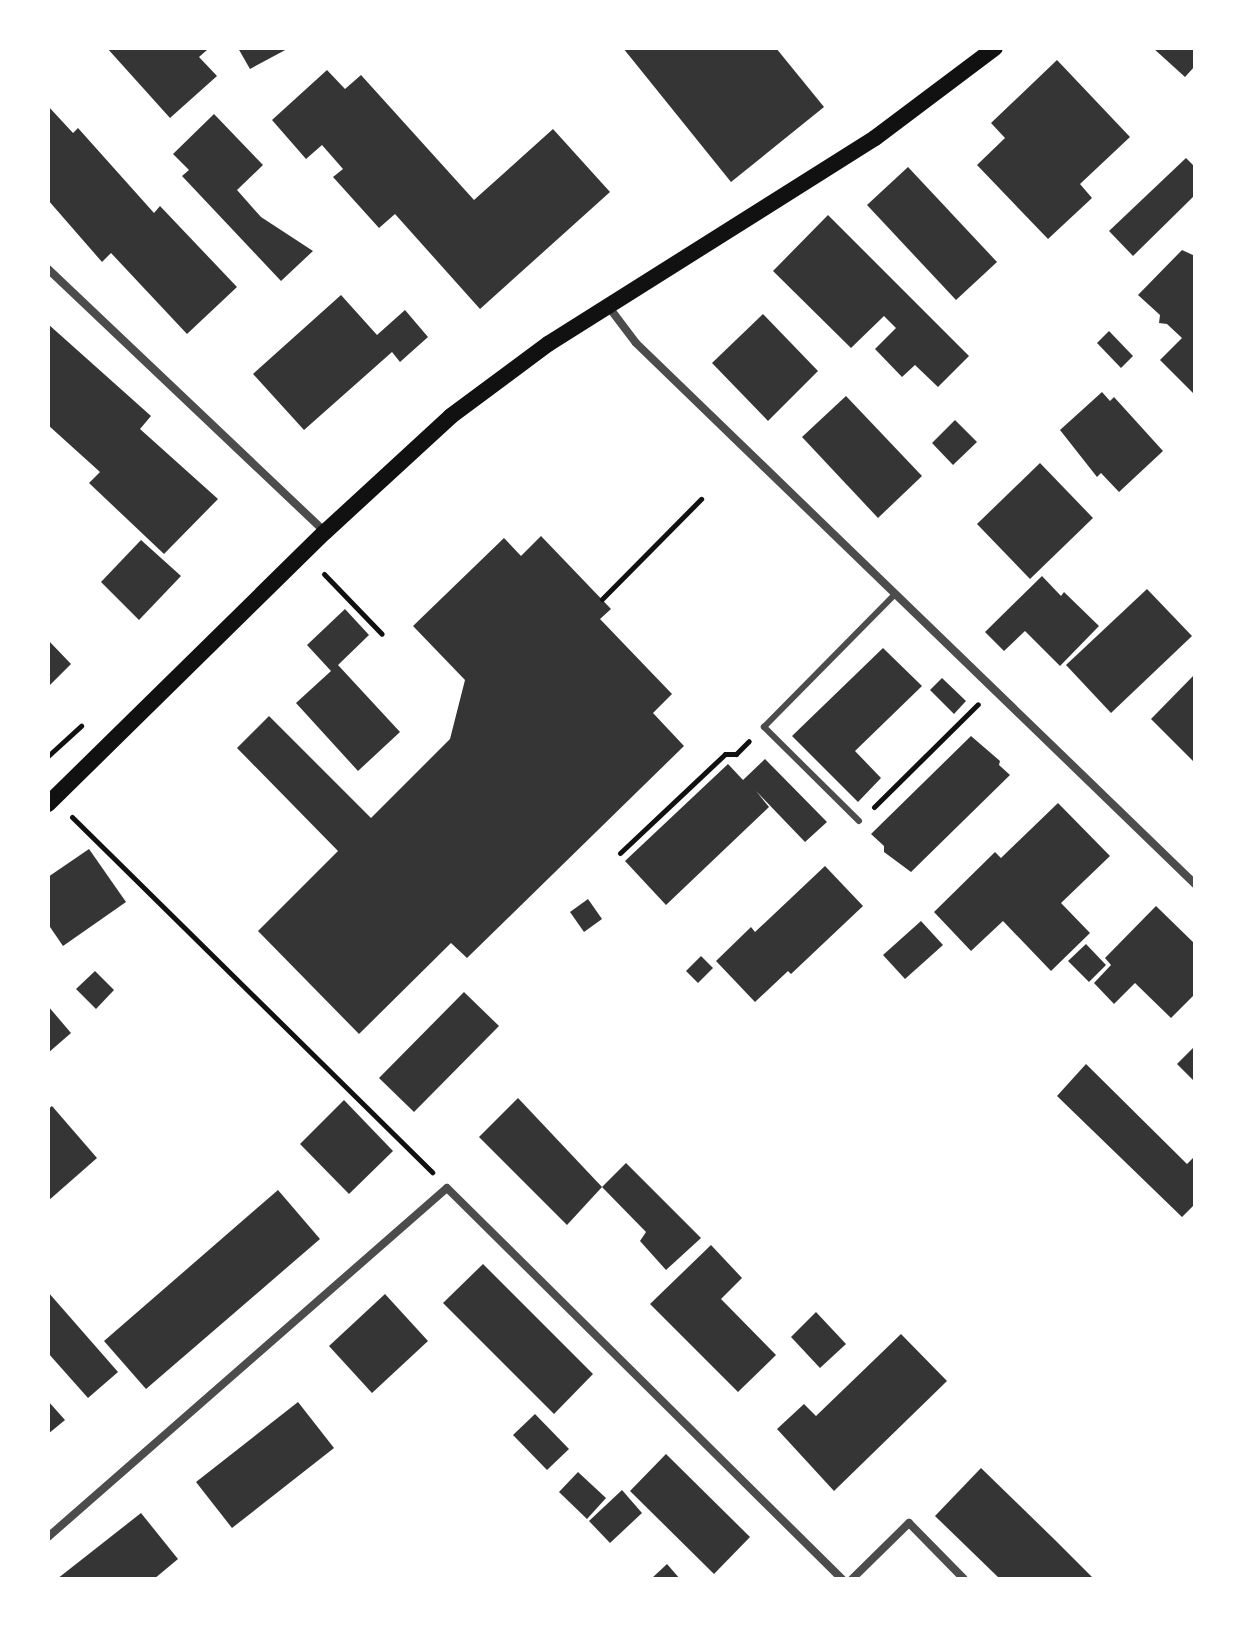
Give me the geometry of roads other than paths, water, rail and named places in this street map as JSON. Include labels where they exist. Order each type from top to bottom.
[{"type":"main road","points":[[50,799],[325,532],[451,416],[535,353],[875,138],[995,48]]},
{"type":"street","points":[[48,269],[325,532]]},
{"type":"street","points":[[608,306],[636,343],[1195,884]]},
{"type":"street","points":[[48,1537],[447,1188],[842,1579]]},
{"type":"street","points":[[852,1579],[909,1523],[964,1579]]},
{"type":"lane","points":[[859,821],[764,727],[895,594]]}]
